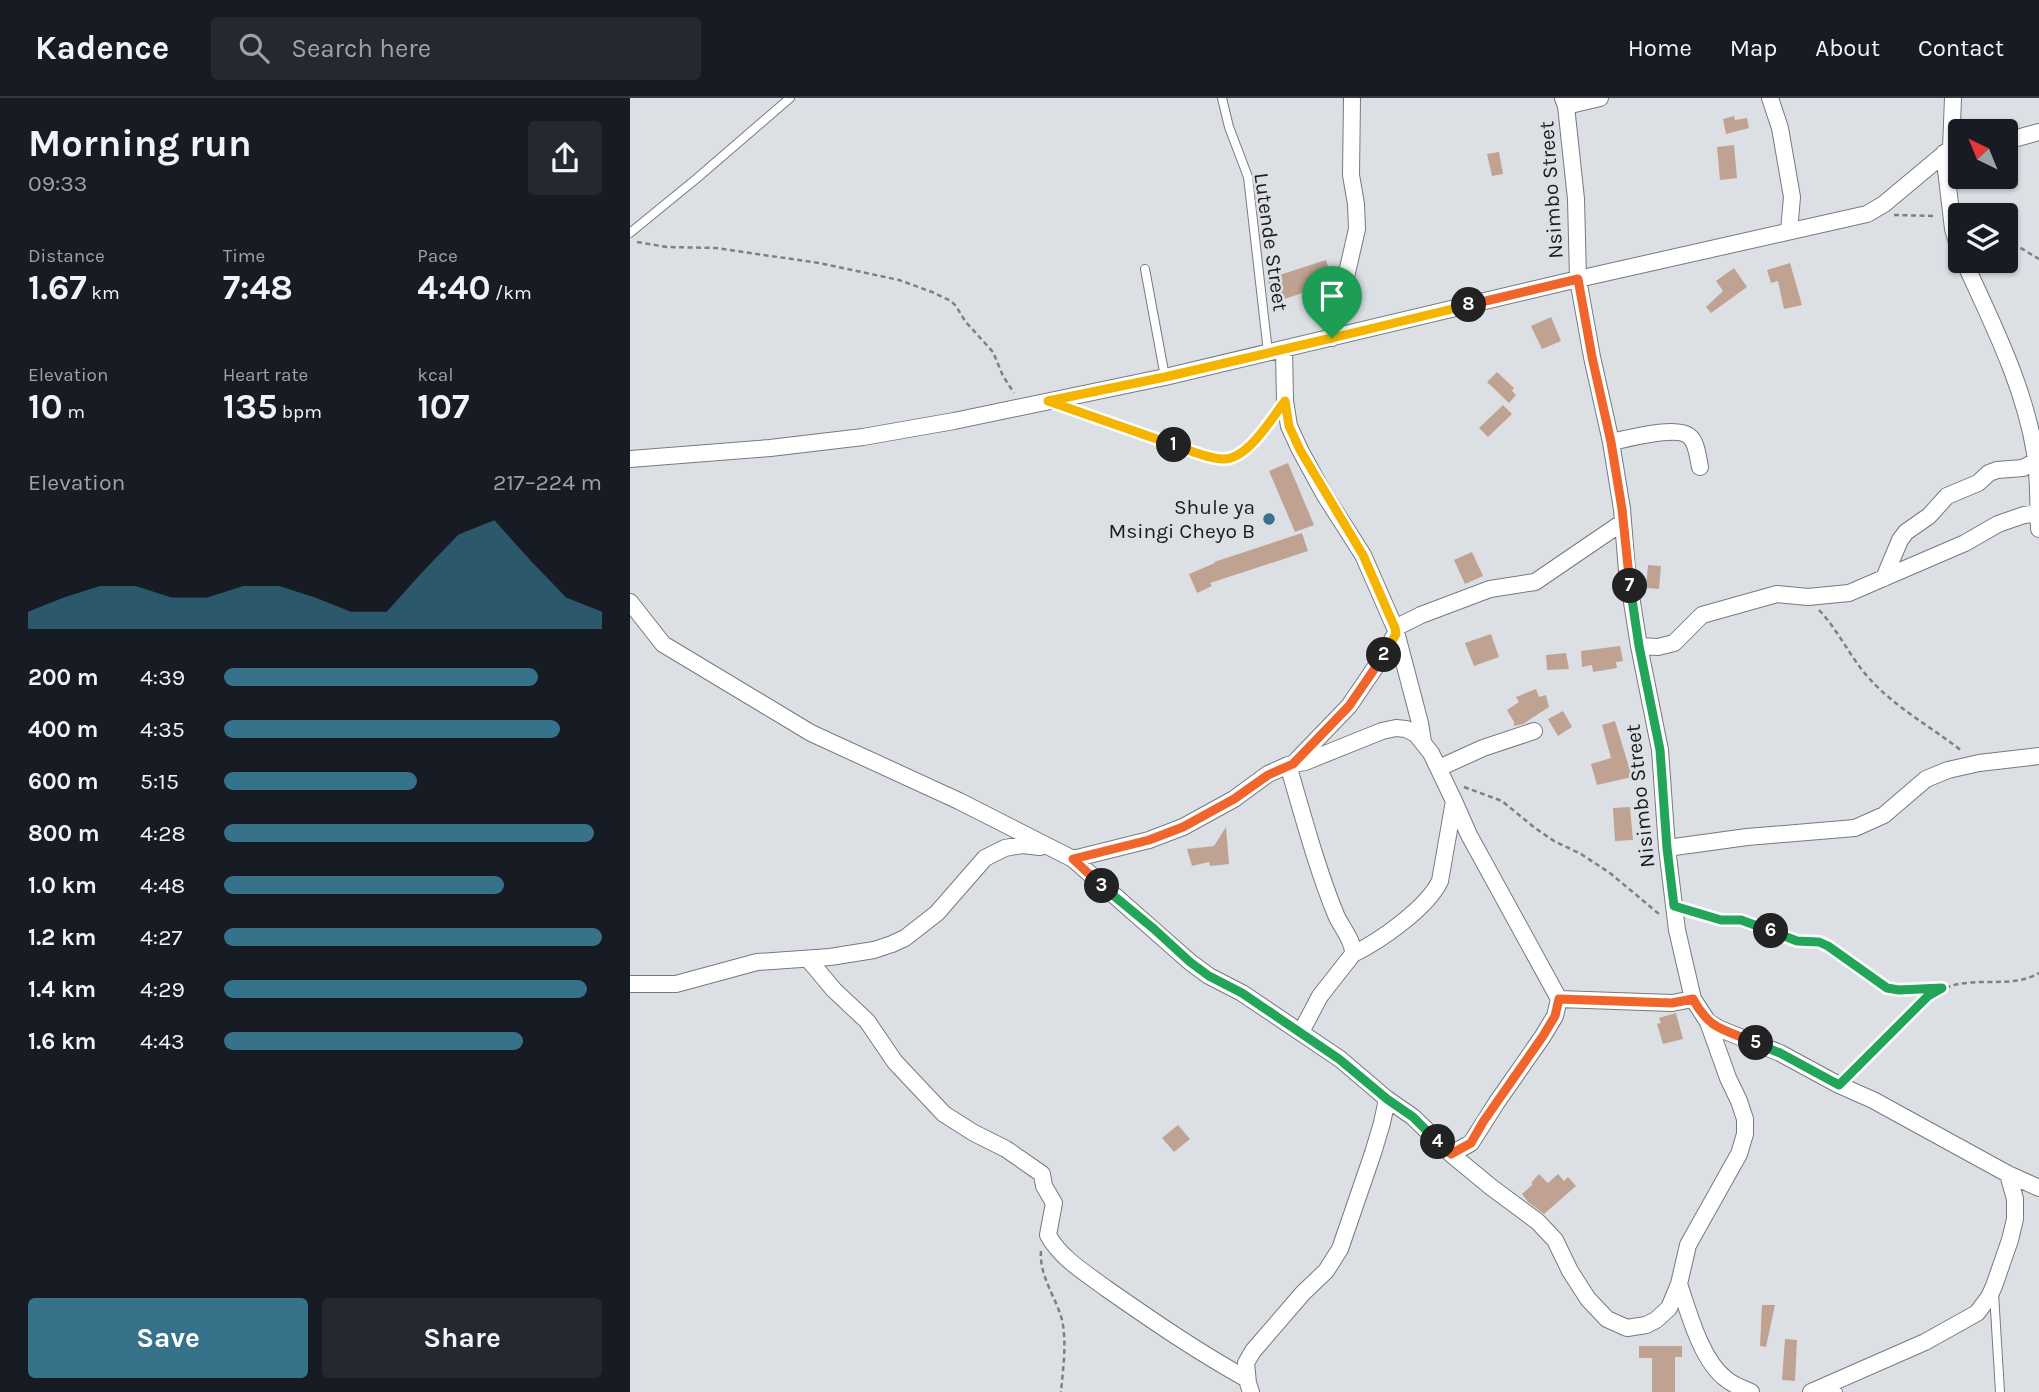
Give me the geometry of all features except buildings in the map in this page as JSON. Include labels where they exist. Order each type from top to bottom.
[{"type":"street","points":[[1332,338],[1357,229],[1351,175],[1352,98]]},
{"type":"street","points":[[1564,102],[1600,98]]},
{"type":"street","points":[[1770,98],[1780,128],[1792,197],[1789,231]]},
{"type":"street","points":[[1953,98],[1953,119]]},
{"type":"street","name":"Nsimbo Street","points":[[1564,102],[1576,199],[1578,279]]},
{"type":"street","points":[[2018,138],[2039,132]]},
{"type":"street","points":[[630,459],[770,448],[863,437],[954,421],[1165,377],[1867,214],[1884,204],[1948,152]]},
{"type":"street","points":[[1969,273],[2012,367],[2037,457],[2039,529]]},
{"type":"street","name":"Nisimbo Street","points":[[630,603],[663,644],[800,726],[959,801],[1073,859],[1190,962],[1209,976],[1242,993],[1339,1059],[1413,1117],[1451,1154],[1549,1233],[1588,1299],[1607,1319],[1627,1328],[1646,1325],[1669,1308],[1679,1284],[1688,1245],[1739,1154],[1745,1134],[1745,1119],[1708,1022],[1693,999],[1677,930],[1667,848],[1660,750],[1627,571],[1611,442],[1578,279]]},
{"type":"street","points":[[1276,351],[1289,426],[1300,450],[1363,555],[1396,631],[1423,742],[1469,835],[1559,999],[1555,1016],[1543,1036],[1471,1143],[1451,1154]]},
{"type":"street","points":[[1611,442],[1666,431],[1682,432],[1694,442],[1700,467]]},
{"type":"street","points":[[1884,578],[1906,532],[1929,516],[1947,496],[1978,483],[1997,470],[2023,468],[2037,457]]},
{"type":"street","points":[[1639,646],[1658,647],[1674,643],[1702,615],[1777,594],[1808,597],[1849,593],[1965,543],[1998,524],[2024,514],[2038,513]]},
{"type":"street","points":[[1291,764],[1349,706],[1381,659],[1396,631],[1421,615],[1490,589],[1535,582],[1623,522]]},
{"type":"street","points":[[1073,859],[1149,840],[1183,827],[1234,799],[1268,775],[1382,731],[1406,729],[1423,742]]},
{"type":"street","points":[[1442,776],[1483,748],[1534,731]]},
{"type":"street","points":[[1667,848],[1747,837],[1855,828],[1884,815],[1926,779],[1948,770],[1979,763],[2039,756]]},
{"type":"street","points":[[1291,764],[1315,861],[1336,915],[1352,944],[1353,954]]},
{"type":"street","points":[[1301,1032],[1320,996],[1353,954],[1372,945],[1434,893],[1440,881],[1454,801]]},
{"type":"street","points":[[630,984],[676,984],[757,962],[808,959],[874,950],[905,939],[937,914],[985,858],[1005,848],[1022,845],[1049,847]]},
{"type":"street","points":[[808,959],[834,990],[867,1021],[895,1062],[944,1114],[1006,1149],[1042,1174],[1044,1186],[1054,1203],[1048,1235],[1063,1256],[1249,1385]]},
{"type":"street","points":[[1559,999],[1672,1003],[1693,999]]},
{"type":"street","points":[[1708,1022],[1780,1053],[2039,1188]]},
{"type":"street","points":[[1249,1385],[1246,1363],[1252,1351],[1334,1260],[1373,1153],[1387,1099]]},
{"type":"street","points":[[1825,1390],[1926,1342],[1977,1312],[1994,1286],[2015,1219],[2015,1199],[2008,1174]]},
{"type":"street","points":[[1679,1284],[1698,1336],[1717,1369],[1725,1378],[1751,1392]]},
{"type":"lane","points":[[630,233],[790,98]]},
{"type":"lane","name":"Lutende Street","points":[[1222,98],[1229,127],[1248,177],[1276,351]]},
{"type":"lane","points":[[1145,269],[1165,377]]},
{"type":"lane","points":[[1048,401],[1132,431],[1220,459],[1230,459],[1241,454],[1285,401]]},
{"type":"lane","points":[[1994,1286],[2000,1392]]},
{"type":"path","points":[[1892,215],[1948,216]]},
{"type":"path","points":[[630,241],[667,247],[716,248],[819,263],[899,280],[932,292],[951,301],[993,352],[1003,376],[1022,406]]},
{"type":"path","points":[[2018,246],[2039,259]]},
{"type":"path","points":[[1808,597],[1833,625],[1868,678],[1922,724],[1979,763]]},
{"type":"path","points":[[1442,776],[1502,802],[1554,841],[1581,854],[1610,873],[1658,914]]},
{"type":"path","points":[[1674,906],[1721,920],[1741,920],[1797,941],[1819,942],[1887,988],[1942,988],[1965,983],[2027,980],[2039,973]]},
{"type":"path","points":[[1839,1085],[1928,996],[1942,988]]},
{"type":"path","points":[[1048,1235],[1040,1259],[1062,1321],[1064,1360],[1061,1392]]},
{"type":"place","name":"Shule ya Msingi Cheyo B","points":[[1269,519]]},
{"type":"route","points":[[1578,279],[1611,442],[1622,509],[1627,571],[1660,750],[1674,906],[1721,920],[1741,920],[1797,941],[1819,942],[1887,988],[1942,988],[1928,996],[1839,1085],[1780,1053],[1708,1022],[1693,999],[1672,1003],[1640,1003],[1559,999],[1555,1016],[1543,1036],[1469,1146],[1451,1154],[1413,1117],[1339,1059],[1242,993],[1209,976],[1190,962],[1073,859],[1149,840],[1183,827],[1234,799],[1268,775],[1293,764],[1349,706],[1396,634],[1363,555],[1300,450],[1289,426],[1285,401],[1241,454],[1230,459],[1220,459],[1048,401],[1332,338],[1578,279]]}]
